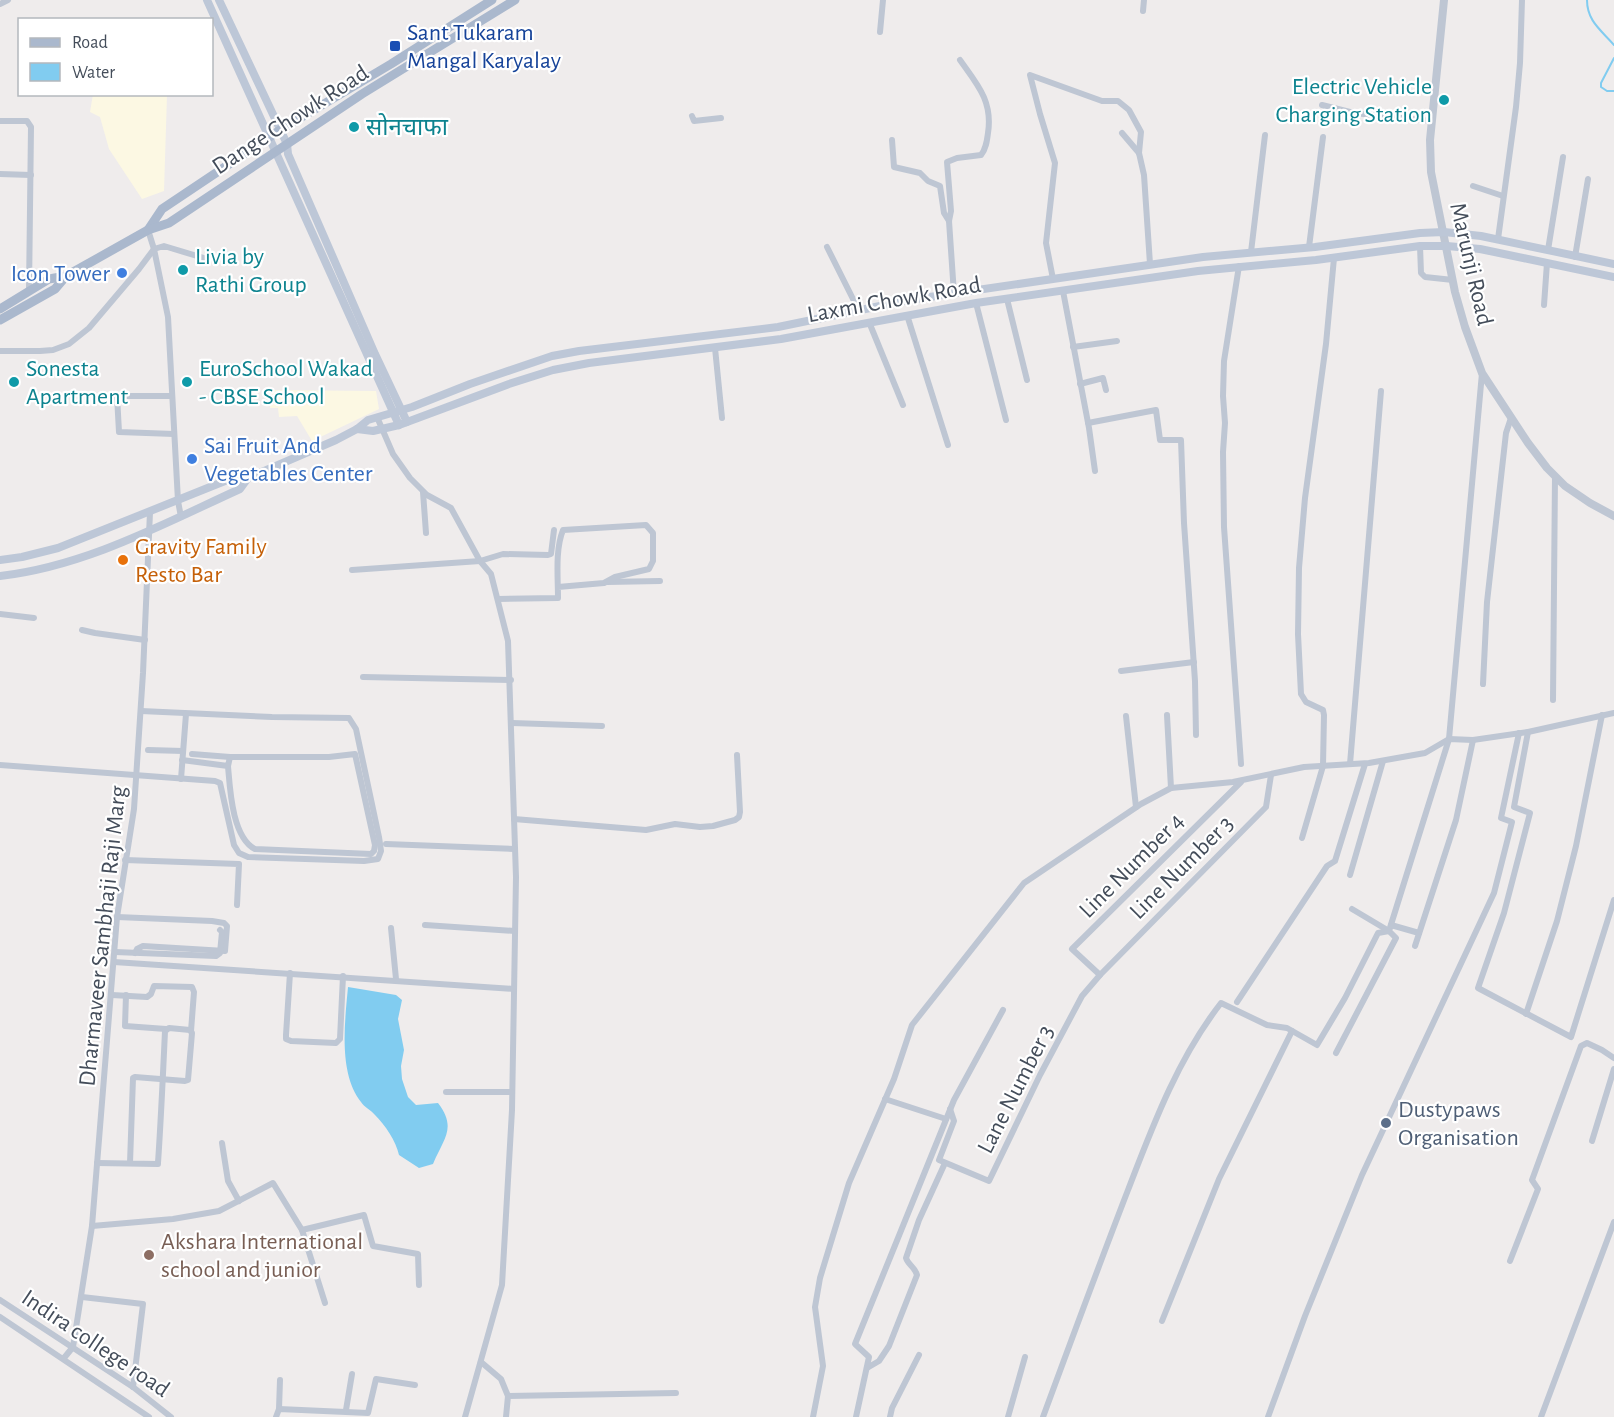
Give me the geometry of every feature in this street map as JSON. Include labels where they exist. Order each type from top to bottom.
[{"type":"main road","points":[[207,0],[403,423]]},
{"type":"main road","name":"Dange Chowk Road","points":[[148,230],[162,209],[280,130],[492,0]]},
{"type":"main road","name":"Dange Chowk Road","points":[[0,309],[49,279],[66,276],[148,230],[169,223],[362,94],[515,0]]},
{"type":"main road","points":[[212,10],[220,3],[280,130],[288,154],[397,412]]},
{"type":"main road","points":[[471,13],[478,22]]},
{"type":"main road","name":"Laxmi Chowk Road","points":[[357,429],[368,420],[397,412],[552,356],[778,327],[877,307],[1150,264],[1234,253],[1309,248],[1420,233],[1444,232],[1498,239],[1614,264]]},
{"type":"main road","name":"Laxmi Chowk Road","points":[[357,429],[373,431],[383,429],[509,384],[553,370],[589,363],[781,339],[976,303],[1237,266],[1334,258],[1420,246],[1447,246],[1480,249],[1614,277]]},
{"type":"main road","points":[[1234,253],[1237,266]]},
{"type":"main road","points":[[1572,270],[1575,257]]},
{"type":"main road","name":"Dange Chowk Road","points":[[0,320],[55,289],[66,276]]},
{"type":"main road","points":[[1057,278],[1063,291]]},
{"type":"main road","points":[[877,307],[879,320]]},
{"type":"main road","points":[[0,560],[58,548],[235,477],[248,478],[357,429]]},
{"type":"main road","points":[[0,576],[63,564],[151,531],[240,489],[248,478]]},
{"type":"street","points":[[0,4],[8,0]]},
{"type":"street","points":[[880,32],[883,0]]},
{"type":"street","points":[[1143,11],[1144,0]]},
{"type":"street","name":"Marunji Road","points":[[1444,0],[1432,121],[1431,172],[1465,327],[1482,372],[1528,443],[1565,486],[1614,516]]},
{"type":"street","points":[[1498,239],[1516,107],[1522,0]]},
{"type":"street","points":[[954,294],[947,162],[957,158],[981,155],[985,151],[989,126],[984,94],[960,60]]},
{"type":"street","points":[[1057,278],[1046,243],[1055,163],[1030,75],[1102,101],[1118,101],[1129,110],[1141,132],[1139,153],[1144,175],[1150,264]]},
{"type":"street","points":[[1322,105],[1354,113],[1432,121]]},
{"type":"street","points":[[692,116],[694,121],[721,118]]},
{"type":"street","points":[[0,121],[27,121],[31,124],[29,292]]},
{"type":"street","points":[[1122,133],[1139,153]]},
{"type":"street","points":[[1251,252],[1265,135]]},
{"type":"street","points":[[1309,248],[1323,137]]},
{"type":"street","points":[[892,140],[894,167],[920,173],[928,181],[940,186],[944,213],[949,220]]},
{"type":"street","points":[[1548,250],[1563,157]]},
{"type":"street","points":[[0,174],[31,175]]},
{"type":"street","points":[[1575,257],[1588,179]]},
{"type":"street","points":[[1473,186],[1503,196]]},
{"type":"street","points":[[148,230],[168,317],[178,501],[181,517]]},
{"type":"street","points":[[0,351],[53,350],[69,344],[89,328],[140,270],[154,249],[164,246],[207,259]]},
{"type":"street","points":[[1420,246],[1421,273],[1425,278],[1453,280]]},
{"type":"street","points":[[827,247],[859,311]]},
{"type":"street","points":[[1302,838],[1323,766],[1323,710],[1306,702],[1301,694],[1298,634],[1299,568],[1305,498],[1326,344],[1334,258]]},
{"type":"street","points":[[1544,305],[1547,263]]},
{"type":"street","points":[[1237,266],[1224,361],[1222,396],[1225,428],[1224,527],[1241,764]]},
{"type":"street","points":[[1063,291],[1095,471]]},
{"type":"street","points":[[1007,299],[1027,380]]},
{"type":"street","points":[[976,303],[1006,420]]},
{"type":"street","points":[[907,315],[948,445]]},
{"type":"street","points":[[868,322],[903,405]]},
{"type":"street","points":[[1073,347],[1117,341]]},
{"type":"street","points":[[715,348],[722,418]]},
{"type":"street","points":[[1336,1053],[1396,938],[1390,928],[1449,740],[1482,372]]},
{"type":"street","points":[[1080,384],[1105,378],[1106,390]]},
{"type":"street","points":[[1350,764],[1381,391]]},
{"type":"street","points":[[172,396],[117,396],[119,432],[174,434]]},
{"type":"street","points":[[1088,423],[1156,410],[1160,440],[1181,440],[1196,735]]},
{"type":"street","points":[[377,417],[393,454],[410,478],[423,491],[451,508],[480,561],[491,574],[508,641],[511,680],[515,932],[512,1092],[502,1285],[465,1417]]},
{"type":"street","points":[[1483,684],[1487,602],[1506,433],[1511,418]]},
{"type":"street","points":[[1553,700],[1555,476]]},
{"type":"street","points":[[423,491],[426,533]]},
{"type":"street","name":"Dharmaveer Sambhaji Raji Marg","points":[[74,1347],[92,1226],[117,917],[134,809],[151,531],[150,512]]},
{"type":"street","points":[[498,599],[558,598],[560,539],[563,530],[646,525],[653,533],[653,561],[649,569],[604,582]]},
{"type":"street","points":[[352,570],[480,561],[503,554],[551,554],[554,530]]},
{"type":"street","points":[[558,587],[604,582],[660,581]]},
{"type":"street","points":[[0,614],[34,618]]},
{"type":"street","points":[[82,630],[145,640]]},
{"type":"street","points":[[1121,671],[1194,662]]},
{"type":"street","points":[[363,677],[511,680]]},
{"type":"street","points":[[0,765],[215,781],[220,783],[234,845],[239,853],[248,857],[364,861],[378,859],[381,851],[356,729],[349,718],[141,711]]},
{"type":"street","points":[[813,1417],[824,1366],[815,1308],[820,1278],[849,1183],[885,1099],[912,1025],[1024,883],[1136,807],[1171,788],[1242,780],[1304,767],[1383,761],[1425,753],[1449,740],[1473,740],[1528,732],[1614,713]]},
{"type":"street","points":[[181,779],[186,714]]},
{"type":"street","points":[[1167,715],[1171,788]]},
{"type":"street","points":[[1526,1014],[1557,921],[1576,846],[1602,715]]},
{"type":"street","points":[[1126,716],[1136,807]]},
{"type":"street","points":[[512,723],[602,726]]},
{"type":"street","points":[[1528,732],[1514,807],[1530,813],[1504,913],[1478,988],[1571,1037],[1614,900]]},
{"type":"street","points":[[1268,1417],[1305,1316],[1362,1175],[1494,893],[1512,822],[1501,818],[1519,733]]},
{"type":"street","points":[[1414,946],[1456,820],[1473,740]]},
{"type":"street","points":[[148,750],[183,751]]},
{"type":"street","points":[[192,754],[230,757],[329,757],[355,754],[375,845],[374,852],[371,854],[255,849],[248,846],[243,840],[236,821],[228,766],[230,757]]},
{"type":"street","points":[[514,819],[646,830],[675,824],[713,826],[735,820],[739,817],[740,812],[737,755]]},
{"type":"street","points":[[182,760],[228,766]]},
{"type":"street","points":[[1350,875],[1383,761]]},
{"type":"street","points":[[1237,1002],[1327,866],[1335,861],[1365,764]]},
{"type":"street","name":"Line Number 3","points":[[1100,975],[1266,807],[1271,775]]},
{"type":"street","name":"Line Number 4","points":[[1100,975],[1072,949],[1242,780]]},
{"type":"street","points":[[386,844],[515,849]]},
{"type":"street","points":[[125,860],[239,864],[237,905]]},
{"type":"street","points":[[1352,909],[1390,928],[1419,933]]},
{"type":"street","points":[[115,952],[135,953],[143,946],[226,950],[227,926],[224,923],[117,917]]},
{"type":"street","points":[[425,925],[515,932]]},
{"type":"street","points":[[391,927],[396,980]]},
{"type":"street","points":[[1043,1417],[1107,1242],[1161,1106],[1205,1023],[1221,1003],[1267,1025],[1287,1028],[1317,1045],[1345,998],[1378,933],[1390,928]]},
{"type":"street","points":[[220,930],[222,932],[220,951]]},
{"type":"street","points":[[114,962],[514,989]]},
{"type":"street","points":[[290,973],[286,1039],[291,1041],[336,1043],[340,1039],[343,976]]},
{"type":"street","name":"Lane Number 3","points":[[945,1163],[989,1180],[1040,1075],[1082,996],[1100,975]]},
{"type":"street","points":[[112,995],[149,996],[154,986],[192,987],[194,992],[189,1079],[185,1081],[133,1078],[130,1163]]},
{"type":"street","points":[[126,996],[125,1026],[191,1031]]},
{"type":"street","points":[[856,1417],[869,1358],[855,1344],[950,1109],[1003,1010]]},
{"type":"street","points":[[97,1163],[158,1163],[166,1029]]},
{"type":"street","points":[[1162,1321],[1219,1179],[1292,1031]]},
{"type":"street","points":[[1510,1261],[1538,1189],[1533,1180],[1581,1046],[1587,1043],[1614,1058]]},
{"type":"street","points":[[1592,1142],[1614,1069]]},
{"type":"street","points":[[446,1092],[512,1092]]},
{"type":"street","points":[[885,1099],[946,1119]]},
{"type":"street","points":[[867,1368],[879,1360],[889,1346],[917,1275],[916,1270],[908,1264],[906,1258],[919,1220],[945,1163],[939,1160],[954,1121],[950,1109]]},
{"type":"street","points":[[222,1143],[228,1181],[239,1201]]},
{"type":"street","points":[[92,1226],[173,1219],[219,1211],[273,1183],[302,1230],[325,1303]]},
{"type":"street","points":[[302,1230],[364,1215],[373,1246],[418,1254],[419,1285]]},
{"type":"street","points":[[1541,1417],[1614,1222]]},
{"type":"street","points":[[82,1297],[143,1305],[133,1387]]},
{"type":"street","name":"Indira college road","points":[[0,1300],[133,1387],[171,1417]]},
{"type":"street","name":"Indira college road","points":[[0,1317],[149,1417]]},
{"type":"street","points":[[64,1358],[74,1347]]},
{"type":"street","points":[[890,1417],[892,1408],[919,1355]]},
{"type":"street","points":[[1008,1417],[1025,1357]]},
{"type":"street","points":[[481,1362],[501,1379],[508,1396],[506,1417]]},
{"type":"street","points":[[346,1410],[352,1374]]},
{"type":"street","points":[[279,1409],[346,1410],[368,1415],[376,1379],[415,1385]]},
{"type":"street","points":[[276,1417],[279,1409],[280,1380]]},
{"type":"street","points":[[508,1396],[675,1393]]},
{"type":"shaded area","points":[[93,96],[167,96],[164,191],[142,199],[109,149],[100,117],[90,112]]},
{"type":"shaded area","points":[[269,390],[376,391],[379,409],[312,441],[297,416],[279,417],[278,408],[270,408]]},
{"type":"water","points":[[348,987],[396,995],[402,1000],[398,1019],[404,1050],[401,1066],[402,1079],[408,1097],[416,1105],[438,1103],[447,1119],[447,1133],[433,1164],[419,1168],[399,1155],[386,1128],[362,1104],[354,1090],[349,1077],[345,1046]]},
{"type":"waterway","points":[[1587,0],[1592,20],[1614,45]]},
{"type":"waterway","points":[[1614,58],[1601,83],[1601,87],[1607,91],[1614,91]]},
{"type":"place","name":"Sant Tukaram Mangal Karyalay","points":[[395,46]]},
{"type":"place","name":"Electric Vehicle Charging Station","points":[[1444,100]]},
{"type":"place","name":"सोनचाफा","points":[[354,127]]},
{"type":"place","name":"Livia by Rathi Group","points":[[183,270]]},
{"type":"place","name":"Icon Tower","points":[[122,273]]},
{"type":"place","name":"Sonesta Apartment","points":[[14,382]]},
{"type":"place","name":"EuroSchool Wakad - CBSE School","points":[[187,382]]},
{"type":"place","name":"Sai Fruit And Vegetables Center","points":[[192,459]]},
{"type":"place","name":"Gravity Family Resto Bar","points":[[123,560]]},
{"type":"place","name":"Dustypaws Organisation","points":[[1386,1123]]},
{"type":"place","name":"Akshara International school and junior","points":[[149,1255]]}]
